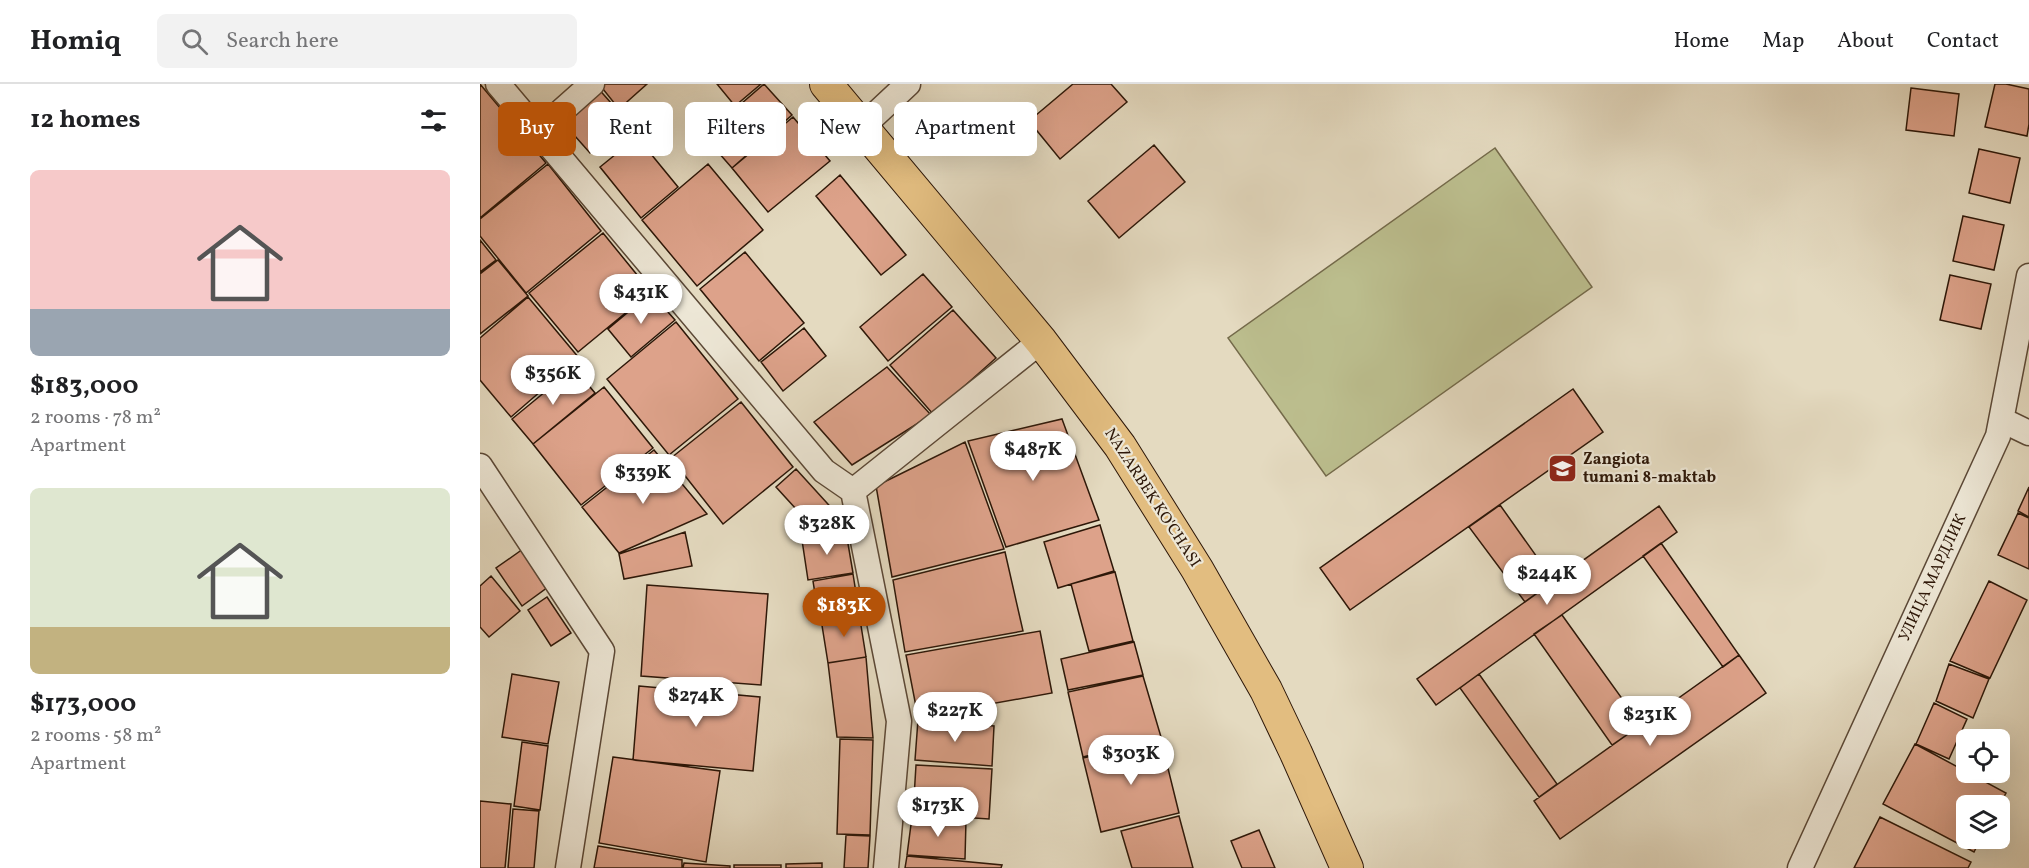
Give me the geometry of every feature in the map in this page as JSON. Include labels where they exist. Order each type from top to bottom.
[{"type":"main road","name":"NAZARBEK KO'CHASI","points":[[826,84],[841,102]]},
{"type":"main road","name":"NAZARBEK KO'CHASI","points":[[882,150],[1041,341],[1120,446],[1181,542],[1266,690],[1347,868]]},
{"type":"street","points":[[498,84],[513,102]]},
{"type":"street","points":[[572,102],[592,84]]},
{"type":"street","points":[[882,108],[908,84]]},
{"type":"street","points":[[558,156],[824,471],[853,491],[899,721],[886,868]]},
{"type":"street","name":"УЛИЦА МАРДЛИК","points":[[1800,868],[1994,447],[2023,341],[2029,276]]},
{"type":"street","points":[[853,491],[1041,341]]},
{"type":"street","points":[[2001,420],[2029,433]]},
{"type":"street","points":[[480,466],[602,651],[568,868]]},
{"type":"green space","points":[[1495,148],[1592,287],[1326,476],[1228,338]]},
{"type":"building","points":[[480,84],[498,106],[498,156],[540,156],[546,163],[480,218]]},
{"type":"building","points":[[599,84],[647,84],[627,102],[613,102]]},
{"type":"building","points":[[717,84],[761,84],[740,102],[732,102]]},
{"type":"building","points":[[764,84],[780,102],[743,102]]},
{"type":"building","points":[[1073,84],[1111,84],[1127,102],[1060,159],[1037,131],[1037,114]]},
{"type":"building","points":[[1995,84],[2029,89],[2027,136],[1985,127]]},
{"type":"building","points":[[596,86],[610,102],[588,102],[588,151],[576,137],[576,103]]},
{"type":"building","points":[[1911,88],[1959,94],[1954,136],[1906,130]]},
{"type":"building","points":[[786,108],[792,115],[786,120]]},
{"type":"building","points":[[793,117],[798,123],[798,156],[826,156],[830,161],[768,212],[732,168],[746,156],[786,156],[786,123]]},
{"type":"building","points":[[1154,145],[1185,182],[1119,238],[1088,201]]},
{"type":"building","points":[[1979,149],[2020,158],[2010,203],[1969,193]]},
{"type":"building","points":[[614,156],[653,156],[678,187],[641,218],[600,167]]},
{"type":"building","points":[[722,156],[746,156],[732,168]]},
{"type":"building","points":[[548,164],[601,231],[526,293],[480,236],[480,219]]},
{"type":"building","points":[[708,164],[763,230],[697,286],[642,220]]},
{"type":"building","points":[[840,175],[906,255],[881,275],[816,196]]},
{"type":"building","points":[[1963,216],[2004,225],[1994,270],[1953,261]]},
{"type":"building","points":[[603,233],[651,292],[578,352],[529,293]]},
{"type":"building","points":[[480,240],[496,260],[480,272]]},
{"type":"building","points":[[745,252],[804,323],[759,361],[700,289]]},
{"type":"building","points":[[498,260],[528,296],[480,334],[480,274]]},
{"type":"building","points":[[923,274],[952,307],[888,361],[860,327]]},
{"type":"building","points":[[1950,275],[1991,284],[1981,329],[1940,320]]},
{"type":"building","points":[[651,293],[675,320],[631,357],[608,329]]},
{"type":"building","points":[[528,297],[579,358],[511,417],[480,380],[480,338]]},
{"type":"building","points":[[953,310],[996,358],[933,414],[890,365]]},
{"type":"building","points":[[676,322],[738,399],[669,455],[607,379]]},
{"type":"building","points":[[804,328],[826,356],[783,391],[761,362]]},
{"type":"building","points":[[887,367],[931,415],[852,465],[814,422]]},
{"type":"building","points":[[574,368],[595,393],[533,444],[512,419]]},
{"type":"building","points":[[604,387],[653,448],[581,505],[533,444]]},
{"type":"building","points":[[1573,389],[1603,432],[1350,610],[1320,568]]},
{"type":"building","points":[[741,402],[793,467],[723,524],[671,458]]},
{"type":"building","points":[[1062,419],[1099,520],[1006,547],[968,441]]},
{"type":"building","points":[[965,442],[1004,549],[892,577],[876,486]]},
{"type":"building","points":[[654,450],[707,514],[619,553],[582,507]]},
{"type":"building","points":[[796,469],[837,514],[817,532],[776,487]]},
{"type":"building","points":[[2029,487],[2029,517],[2018,511]]},
{"type":"building","points":[[1500,505],[1554,581],[1525,602],[1469,527]]},
{"type":"building","points":[[1659,506],[1677,532],[1436,705],[1417,679]]},
{"type":"building","points":[[2018,513],[2029,518],[2029,569],[1998,555]]},
{"type":"building","points":[[1100,525],[1114,571],[1058,588],[1044,542]]},
{"type":"building","points":[[685,532],[692,566],[624,579],[619,554]]},
{"type":"building","points":[[846,532],[853,573],[808,580],[802,540]]},
{"type":"building","points":[[1661,543],[1739,655],[1723,667],[1643,556]]},
{"type":"building","points":[[523,549],[548,587],[522,606],[496,568]]},
{"type":"building","points":[[1005,552],[1023,631],[905,652],[893,580]]},
{"type":"building","points":[[1115,572],[1133,641],[1089,651],[1071,584]]},
{"type":"building","points":[[853,574],[859,612],[819,619],[813,581]]},
{"type":"building","points":[[491,576],[520,611],[489,637],[480,627],[480,586]]},
{"type":"building","points":[[1989,581],[2027,600],[1990,678],[1950,661]]},
{"type":"building","points":[[647,585],[768,594],[761,685],[641,676]]},
{"type":"building","points":[[547,597],[571,633],[551,646],[528,610]]},
{"type":"building","points":[[859,613],[866,657],[828,663],[821,619]]},
{"type":"building","points":[[1562,615],[1641,725],[1612,745],[1534,634]]},
{"type":"building","points":[[1040,631],[1052,693],[918,717],[906,655]]},
{"type":"building","points":[[1134,642],[1143,675],[1068,690],[1061,659]]},
{"type":"building","points":[[1739,655],[1766,693],[1560,839],[1534,801]]},
{"type":"building","points":[[866,657],[873,738],[837,737],[828,663]]},
{"type":"building","points":[[1949,664],[1989,679],[1973,718],[1936,701]]},
{"type":"building","points":[[512,674],[559,682],[548,744],[502,737]]},
{"type":"building","points":[[1479,674],[1557,784],[1539,797],[1460,688]]},
{"type":"building","points":[[1143,676],[1161,737],[1083,757],[1068,692]]},
{"type":"building","points":[[639,686],[760,697],[753,771],[633,760]]},
{"type":"building","points":[[1934,703],[1967,719],[1962,729],[1956,729],[1956,743],[1949,759],[1916,744]]},
{"type":"building","points":[[918,720],[994,726],[992,766],[915,760]]},
{"type":"building","points":[[840,739],[873,740],[870,835],[837,834]]},
{"type":"building","points":[[1161,740],[1179,813],[1101,832],[1083,758]]},
{"type":"building","points":[[522,742],[548,746],[540,810],[514,806]]},
{"type":"building","points":[[1915,744],[1956,766],[1956,783],[1987,783],[2006,793],[2005,795],[1956,795],[1956,843],[1883,804]]},
{"type":"building","points":[[613,757],[720,771],[706,862],[599,843]]},
{"type":"building","points":[[916,765],[992,769],[989,819],[913,814]]},
{"type":"building","points":[[480,801],[511,804],[505,868],[480,868]]},
{"type":"building","points":[[513,809],[539,811],[534,868],[508,868]]},
{"type":"building","points":[[1179,816],[1193,868],[1132,868],[1121,831]]},
{"type":"building","points":[[912,817],[966,820],[965,859],[907,855]]},
{"type":"building","points":[[1880,817],[1971,862],[1968,868],[1854,868]]},
{"type":"building","points":[[1259,830],[1275,868],[1242,868],[1231,841]]},
{"type":"building","points":[[846,835],[870,836],[868,868],[844,868]]},
{"type":"building","points":[[598,846],[682,860],[682,868],[594,868]]},
{"type":"building","points":[[907,856],[1002,865],[1001,868],[905,868]]},
{"type":"building","points":[[684,863],[730,866],[730,868],[683,868]]},
{"type":"building","points":[[822,863],[822,868],[786,868],[786,864]]},
{"type":"building","points":[[734,865],[781,865],[781,868],[734,868]]},
{"type":"place","name":"Zangiota tumani 8-maktab","points":[[1562,469]]}]
